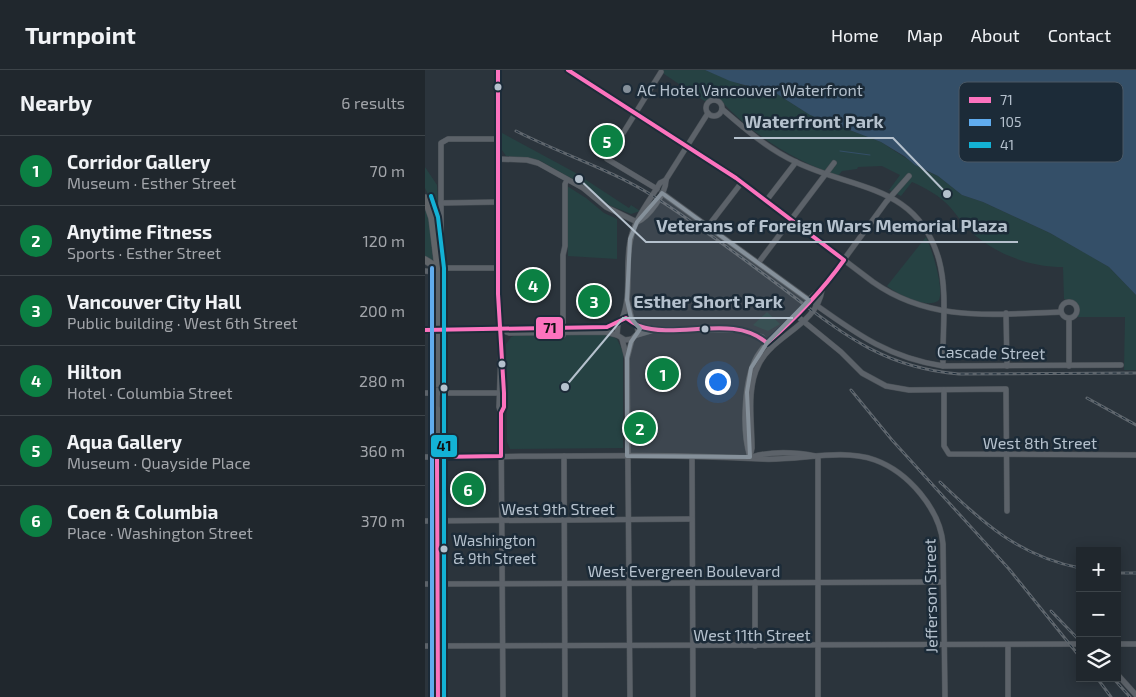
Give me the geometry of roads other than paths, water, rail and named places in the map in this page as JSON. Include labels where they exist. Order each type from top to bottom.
[{"type":"highway","points":[[425,198],[432,218],[438,268]]},
{"type":"highway","points":[[425,260],[438,268]]},
{"type":"main road","points":[[437,384],[438,268]]},
{"type":"main road","points":[[437,409],[438,697]]},
{"type":"street","points":[[498,70],[498,268],[501,374],[503,697]]},
{"type":"street","points":[[568,70],[742,182],[877,286],[896,296],[943,312],[1061,312],[1069,319],[1069,366]]},
{"type":"street","points":[[657,189],[607,159],[661,72]]},
{"type":"street","points":[[498,159],[533,161],[588,192],[605,206],[637,222],[643,220],[662,193],[661,189],[666,180],[708,113],[706,106],[711,100],[719,101],[722,109],[749,132],[796,162],[826,174],[878,190],[916,217],[934,245],[942,272],[943,366]]},
{"type":"street","points":[[708,113],[717,115],[722,109]]},
{"type":"street","points":[[425,271],[434,272],[438,268],[441,258],[441,145],[443,141],[498,139]]},
{"type":"street","points":[[766,201],[796,162]]},
{"type":"street","points":[[759,262],[834,163]]},
{"type":"street","points":[[769,345],[803,321],[821,297],[822,290],[890,197],[909,176]]},
{"type":"street","points":[[563,332],[563,255],[565,246],[565,184],[567,180]]},
{"type":"street","points":[[627,358],[619,337],[619,322],[627,300],[629,247],[638,216],[657,189],[666,180]]},
{"type":"street","points":[[709,225],[742,182]]},
{"type":"street","points":[[662,193],[709,225],[809,300]]},
{"type":"street","points":[[441,202],[499,202]]},
{"type":"street","points":[[438,268],[498,268]]},
{"type":"street","points":[[750,457],[752,448],[753,382],[759,363],[769,345],[797,316],[815,293],[822,290]]},
{"type":"street","points":[[627,300],[637,334]]},
{"type":"street","points":[[1061,312],[1064,304],[1074,304],[1077,313],[1069,319]]},
{"type":"street","name":"Cascade Street","points":[[816,305],[854,332],[883,349],[913,360],[943,366],[1121,365]]},
{"type":"street","points":[[1006,313],[1007,366]]},
{"type":"street","points":[[797,316],[866,376],[897,388],[944,390],[1006,389],[1007,510]]},
{"type":"street","points":[[563,332],[607,327],[619,322],[634,322],[657,329]]},
{"type":"street","points":[[425,330],[500,330],[509,328],[563,332],[605,332],[632,339]]},
{"type":"street","points":[[630,697],[627,358],[632,339],[637,334],[657,329],[736,329],[755,334],[769,345]]},
{"type":"street","points":[[437,384],[437,409]]},
{"type":"street","name":"West 8th Street","points":[[944,390],[946,451],[952,455],[1136,455]]},
{"type":"street","points":[[425,393],[501,393]]},
{"type":"street","points":[[564,456],[565,697]]},
{"type":"street","points":[[692,456],[693,697]]},
{"type":"street","points":[[425,457],[692,456],[796,459],[818,456],[818,697]]},
{"type":"street","name":"Jefferson Street","points":[[818,456],[866,458],[886,464],[906,480],[931,508],[940,526],[943,544],[945,697]]},
{"type":"street","name":"West 9th Street","points":[[425,521],[692,519]]},
{"type":"street","points":[[755,582],[755,646]]},
{"type":"street","name":"West Evergreen Boulevard","points":[[425,584],[943,582]]},
{"type":"street","name":"West 11th Street","points":[[425,646],[1076,644]]},
{"type":"street","points":[[1121,644],[1136,644]]},
{"type":"street","points":[[1007,645],[1008,697]]},
{"type":"street","points":[[1121,678],[1136,695]]},
{"type":"water","points":[[705,70],[1136,70],[1136,295],[1109,267],[1050,233],[983,202],[962,195],[938,176],[915,165],[881,142],[810,115],[777,94],[730,81]]},
{"type":"waterway","points":[[840,151],[870,155]]},
{"type":"railway","points":[[516,131],[637,186],[714,237],[838,329],[881,354],[904,363],[930,370],[959,374],[1136,373]]},
{"type":"railway","points":[[851,390],[892,440],[1009,569],[1076,652]]},
{"type":"railway","points":[[1087,398],[1136,425]]},
{"type":"railway","points":[[940,482],[971,511],[1003,536],[1038,555],[1058,563],[1076,567]]},
{"type":"railway","points":[[1121,573],[1136,573]]},
{"type":"railway","points":[[1051,611],[1076,637]]},
{"type":"railway","points":[[1100,682],[1111,697]]},
{"type":"railway","points":[[1117,682],[1130,697]]},
{"type":"place","name":"AC Hotel Vancouver Waterfront","points":[[627,89]]},
{"type":"place","name":"Aqua Gallery","points":[[607,141]]},
{"type":"place","name":"Veterans of Foreign Wars Memorial Plaza","points":[[579,179]]},
{"type":"place","name":"Waterfront Park","points":[[947,194]]},
{"type":"place","name":"Hilton","points":[[533,285]]},
{"type":"place","name":"Vancouver City Hall","points":[[594,301]]},
{"type":"place","name":"Corridor Gallery","points":[[663,374]]},
{"type":"place","name":"Esther Short Park","points":[[565,387]]},
{"type":"place","name":"Anytime Fitness","points":[[640,428]]},
{"type":"place","name":"Coen & Columbia","points":[[468,489]]},
{"type":"place","name":"Washington & 9th Street","points":[[444,549]]}]
